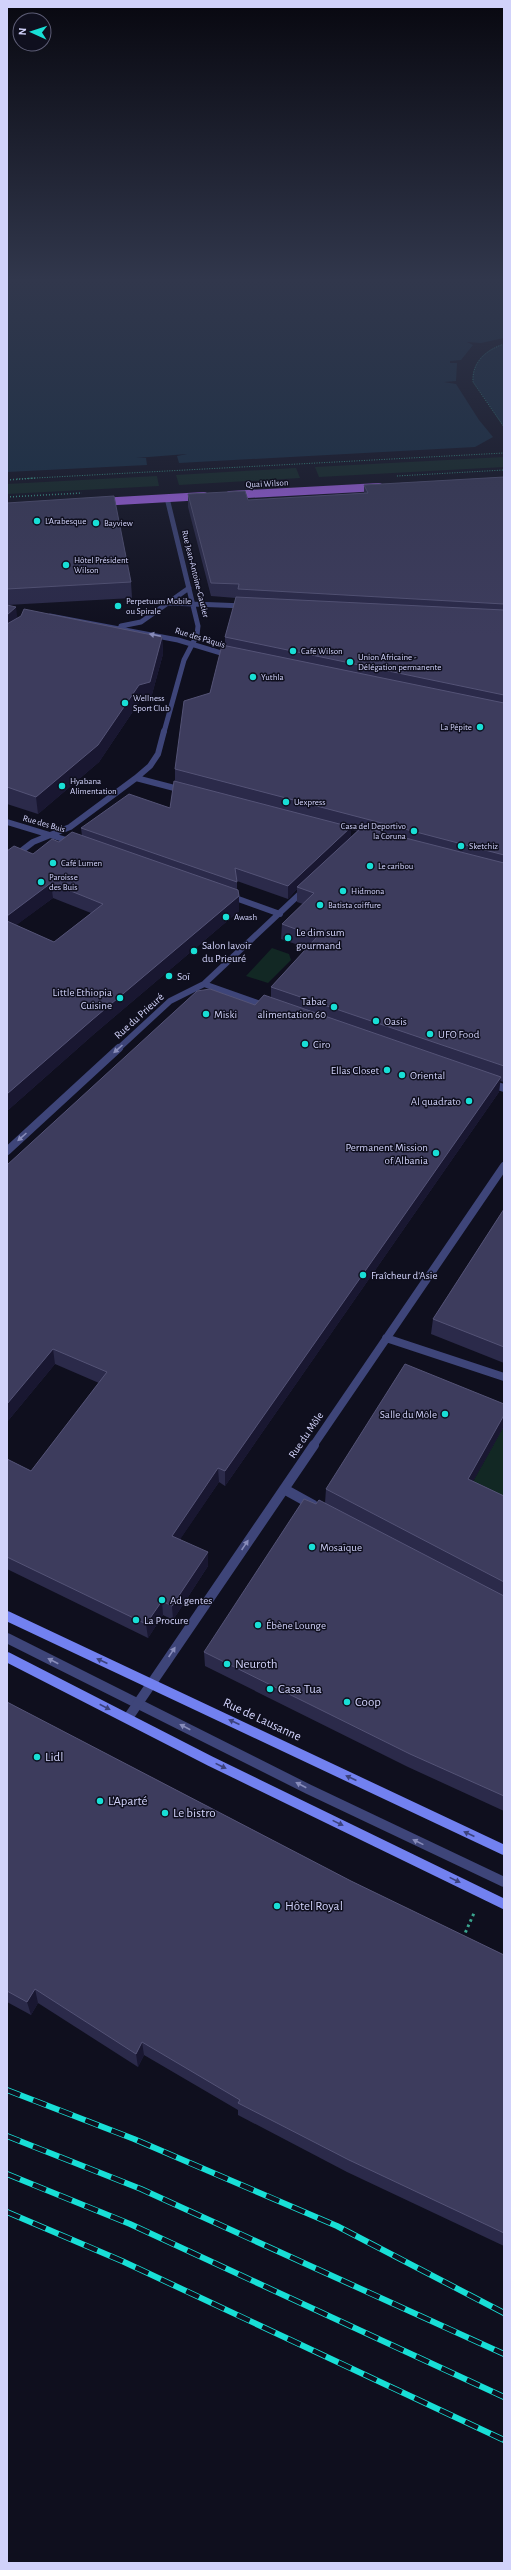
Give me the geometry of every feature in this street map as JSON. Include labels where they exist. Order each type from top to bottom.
[{"type":"main road","name":"Quai Wilson","points":[[219,495],[385,486]]},
{"type":"main road","points":[[89,502],[211,496]]},
{"type":"main road","name":"Rue de Lausanne","points":[[7,1616],[504,1850]]},
{"type":"main road","points":[[7,1657],[291,1801],[504,1904]]},
{"type":"street","name":"Rue Jean-Antoine-Gautier","points":[[7,862],[34,842],[70,827],[136,778],[150,766],[158,754],[184,660],[193,645],[198,626],[167,498]]},
{"type":"street","points":[[114,626],[141,622],[189,588]]},
{"type":"street","points":[[169,603],[254,607]]},
{"type":"street","name":"Rue des Pâquis","points":[[45,616],[68,617],[114,626],[178,640],[235,657]]},
{"type":"street","points":[[136,778],[187,792]]},
{"type":"street","name":"Rue des Buis","points":[[7,822],[52,834],[84,845]]},
{"type":"street","name":"Rue du Prieuré","points":[[7,1151],[170,1001],[204,984],[308,886]]},
{"type":"street","points":[[224,894],[280,914]]},
{"type":"street","points":[[204,984],[272,1008]]},
{"type":"street","points":[[482,1080],[504,1088]]},
{"type":"street","name":"Rue du Môle","points":[[128,1718],[504,1166]]},
{"type":"street","points":[[386,1338],[504,1377]]},
{"type":"street","points":[[284,1489],[321,1510]]},
{"type":"street","points":[[7,1638],[308,1789],[504,1882]]},
{"type":"path","points":[[484,398],[504,427]]},
{"type":"path","name":"Quai Wilson","points":[[7,480],[504,453]]},
{"type":"path","points":[[463,1939],[475,1910]]},
{"type":"green space","points":[[504,457],[504,467],[319,477],[315,467]]},
{"type":"green space","points":[[296,468],[300,478],[179,485],[176,475]]},
{"type":"green space","points":[[157,476],[159,486],[7,494],[7,484]]},
{"type":"green space","points":[[272,948],[289,954],[291,960],[268,983],[246,976]]},
{"type":"green space","points":[[504,1426],[504,1512],[466,1494]]},
{"type":"water","points":[[7,398],[465,398],[479,420],[493,437],[475,447],[179,463],[177,456],[187,454],[136,458],[146,458],[147,465],[7,472]]},
{"type":"water","points":[[484,398],[504,398],[504,427]]},
{"type":"building","points":[[504,477],[504,604],[238,589],[239,584],[211,583],[188,494],[245,491],[248,500],[368,493],[364,485]]},
{"type":"building","name":"Hôtel Président Wilson","points":[[114,496],[131,582],[7,589],[7,503]]},
{"type":"building","points":[[236,597],[504,610],[504,695],[225,637]]},
{"type":"building","points":[[7,605],[16,607],[7,615]]},
{"type":"building","points":[[24,609],[162,637],[150,682],[139,685],[98,745],[36,797],[7,787],[7,624],[21,616]]},
{"type":"building","points":[[222,645],[504,703],[504,855],[175,769],[184,701],[210,693]]},
{"type":"building","points":[[174,781],[351,827],[288,886],[235,868],[237,882],[81,828],[129,794],[170,808]]},
{"type":"building","points":[[362,827],[504,863],[504,1066],[271,987],[317,937],[282,924],[314,893],[297,887]]},
{"type":"building","points":[[72,832],[238,890],[239,896],[7,1094],[7,921],[54,942],[103,904],[51,883],[7,916],[7,851],[14,846],[33,854],[52,839],[59,842]]},
{"type":"building","points":[[210,989],[255,1005],[264,995],[501,1077],[225,1471],[218,1468],[172,1536],[208,1552],[172,1606],[162,1601],[146,1624],[7,1557],[7,1459],[31,1471],[107,1372],[53,1349],[7,1404],[7,1165],[197,991]]},
{"type":"building","points":[[504,1209],[504,1347],[433,1319]]},
{"type":"building","points":[[405,1364],[504,1404],[504,1415],[468,1479],[504,1496],[504,1582],[326,1489]]},
{"type":"building","points":[[304,1499],[316,1504],[319,1500],[504,1596],[504,1796],[410,1754],[204,1652]]},
{"type":"building","points":[[7,1702],[351,1881],[504,1955],[504,2233],[349,2160],[238,2103],[240,2100],[142,2042],[136,2054],[35,1989],[27,2002],[7,1991]]},
{"type":"railway","points":[[7,2090],[134,2139],[337,2226],[504,2313]]},
{"type":"railway","points":[[7,2136],[141,2189],[504,2354]]},
{"type":"railway","points":[[7,2174],[130,2224],[504,2397]]},
{"type":"railway","points":[[7,2212],[122,2261],[504,2440]]},
{"type":"place","name":"L'Arabesque","points":[[37,521]]},
{"type":"place","name":"Bayview","points":[[96,523]]},
{"type":"place","name":"Hôtel Président Wilson","points":[[66,565]]},
{"type":"place","name":"Perpetuum Mobile ou Spirale","points":[[118,606]]},
{"type":"place","name":"Café Wilson","points":[[293,651]]},
{"type":"place","name":"Union Africaine - Délégation permanente","points":[[350,662]]},
{"type":"place","name":"Yuthla","points":[[253,677]]},
{"type":"place","name":"Wellness Sport Club","points":[[125,703]]},
{"type":"place","name":"La Pépite","points":[[480,727]]},
{"type":"place","name":"Hyabana Alimentation","points":[[62,786]]},
{"type":"place","name":"Uexpress","points":[[286,802]]},
{"type":"place","name":"Casa del Deportivo la Coruna","points":[[414,831]]},
{"type":"place","name":"Sketchiz","points":[[461,846]]},
{"type":"place","name":"Café Lumen","points":[[53,863]]},
{"type":"place","name":"Le caribou","points":[[370,866]]},
{"type":"place","name":"Paroisse des Buis","points":[[41,882]]},
{"type":"place","name":"Hidmona","points":[[343,891]]},
{"type":"place","name":"Batista coiffure","points":[[320,905]]},
{"type":"place","name":"Awash","points":[[226,917]]},
{"type":"place","name":"Le dim sum gourmand","points":[[288,938]]},
{"type":"place","name":"Salon lavoir du Prieuré","points":[[194,951]]},
{"type":"place","name":"Soï","points":[[169,976]]},
{"type":"place","name":"Little Ethiopia Cuisine","points":[[120,998]]},
{"type":"place","name":"Tabac alimentation 60","points":[[334,1007]]},
{"type":"place","name":"Miski","points":[[206,1014]]},
{"type":"place","name":"Oasis","points":[[376,1021]]},
{"type":"place","name":"UFO Food","points":[[430,1034]]},
{"type":"place","name":"Ciro","points":[[305,1044]]},
{"type":"place","name":"Ellas Closet","points":[[387,1070]]},
{"type":"place","name":"Oriental","points":[[402,1075]]},
{"type":"place","name":"Al quadrato","points":[[469,1101]]},
{"type":"place","name":"Permanent Mission of Albania","points":[[436,1153]]},
{"type":"place","name":"Fraîcheur d'Asie","points":[[363,1275]]},
{"type":"place","name":"Salle du Môle","points":[[445,1414]]},
{"type":"place","name":"Mosaïque","points":[[312,1547]]},
{"type":"place","name":"Ad gentes","points":[[162,1600]]},
{"type":"place","name":"La Procure","points":[[136,1620]]},
{"type":"place","name":"Ébène Lounge","points":[[258,1625]]},
{"type":"place","name":"Neuroth","points":[[227,1664]]},
{"type":"place","name":"Casa Tua","points":[[270,1689]]},
{"type":"place","name":"Coop","points":[[347,1702]]},
{"type":"place","name":"Lidl","points":[[37,1757]]},
{"type":"place","name":"L'Aparté","points":[[100,1801]]},
{"type":"place","name":"Le bistro","points":[[165,1813]]},
{"type":"place","name":"Hôtel Royal","points":[[277,1906]]}]
